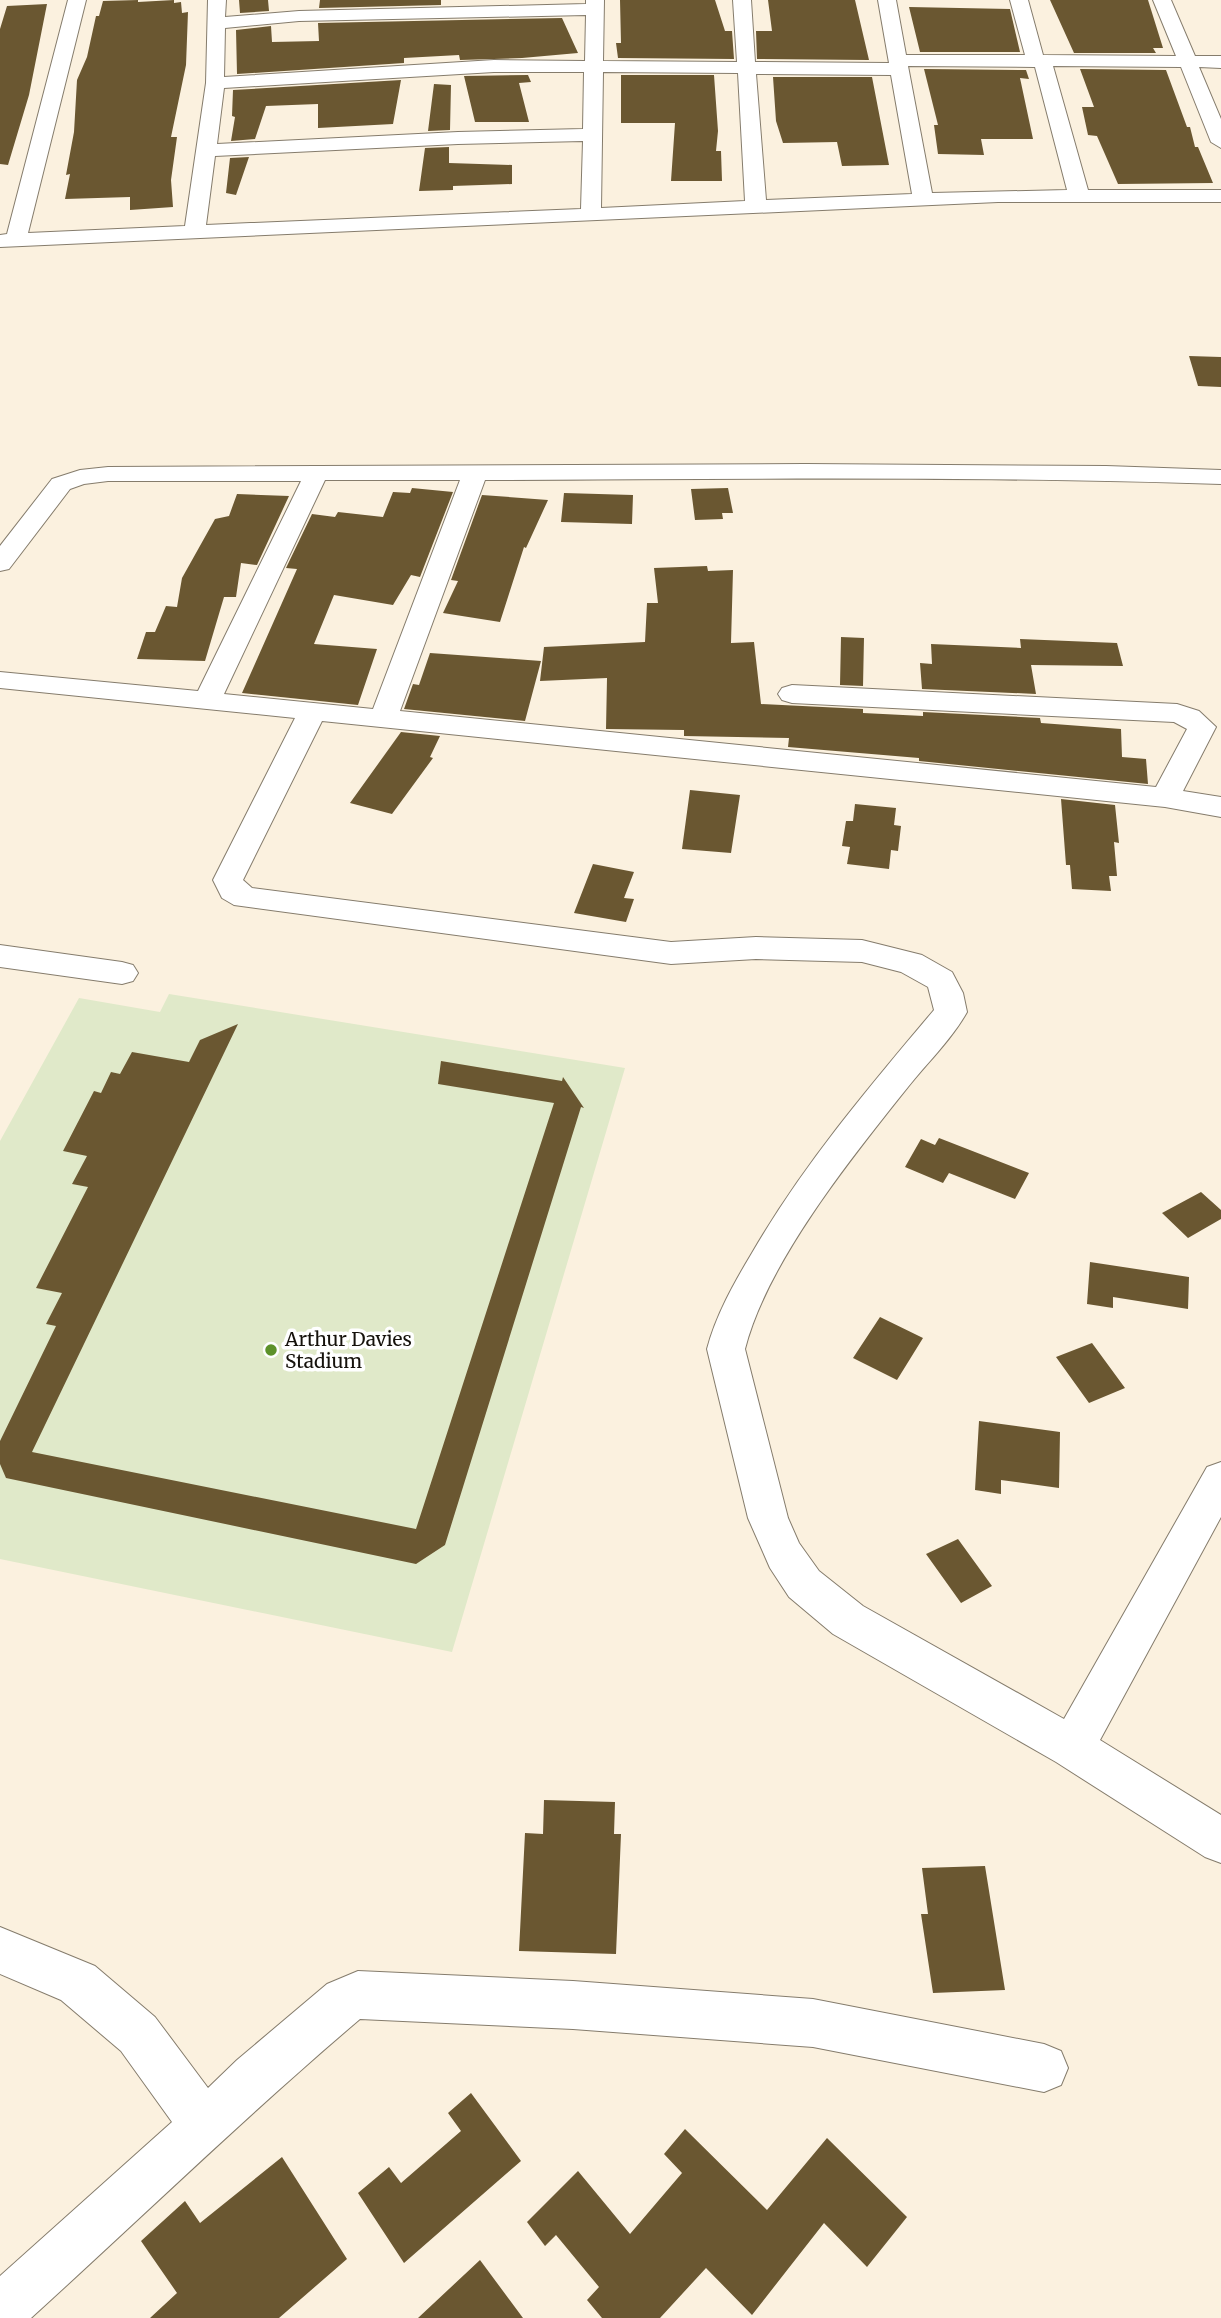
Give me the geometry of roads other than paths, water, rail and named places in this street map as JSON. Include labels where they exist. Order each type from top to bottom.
[{"type":"street","points":[[77,0],[8,241],[923,199],[1079,195],[1221,196]]},
{"type":"street","points":[[195,232],[215,83],[217,0]]},
{"type":"street","points":[[743,0],[756,207]]},
{"type":"street","points":[[887,0],[923,199]]},
{"type":"street","points":[[1019,0],[1079,195]]},
{"type":"street","points":[[1162,0],[1190,61],[1221,142]]},
{"type":"street","points":[[218,23],[348,14],[595,5],[596,68],[591,213]]},
{"type":"street","points":[[215,83],[441,68],[564,65],[596,68],[748,68],[1040,62],[1221,62]]},
{"type":"street","points":[[204,151],[458,138],[594,135]]},
{"type":"street","points":[[207,701],[317,471]]},
{"type":"street","points":[[0,563],[61,484],[69,479],[107,474],[317,471],[819,471],[1106,473],[1221,477]]},
{"type":"street","points":[[383,719],[475,473]]},
{"type":"street","points":[[0,680],[1165,797],[1221,807]]},
{"type":"street","points":[[792,694],[1177,713],[1189,717],[1202,727],[1165,797]]},
{"type":"street","points":[[313,711],[228,880],[233,891],[245,898],[671,953],[756,948],[862,951],[911,963],[940,980],[947,993],[951,1012],[863,1117],[782,1231],[732,1326],[726,1349],[768,1518],[784,1556],[804,1584],[848,1620],[1072,1747],[1221,1841]]},
{"type":"street","points":[[0,956],[122,974]]},
{"type":"street","points":[[1072,1747],[1221,1479]]},
{"type":"street","points":[[0,1951],[78,1983],[138,2034],[205,2126]]},
{"type":"street","points":[[0,2311],[205,2126],[254,2077],[344,2001],[358,1995],[573,2005],[813,2023],[1044,2068]]},
{"type":"place","name":"Arthur Davies Stadium","points":[[271,1350]]}]
